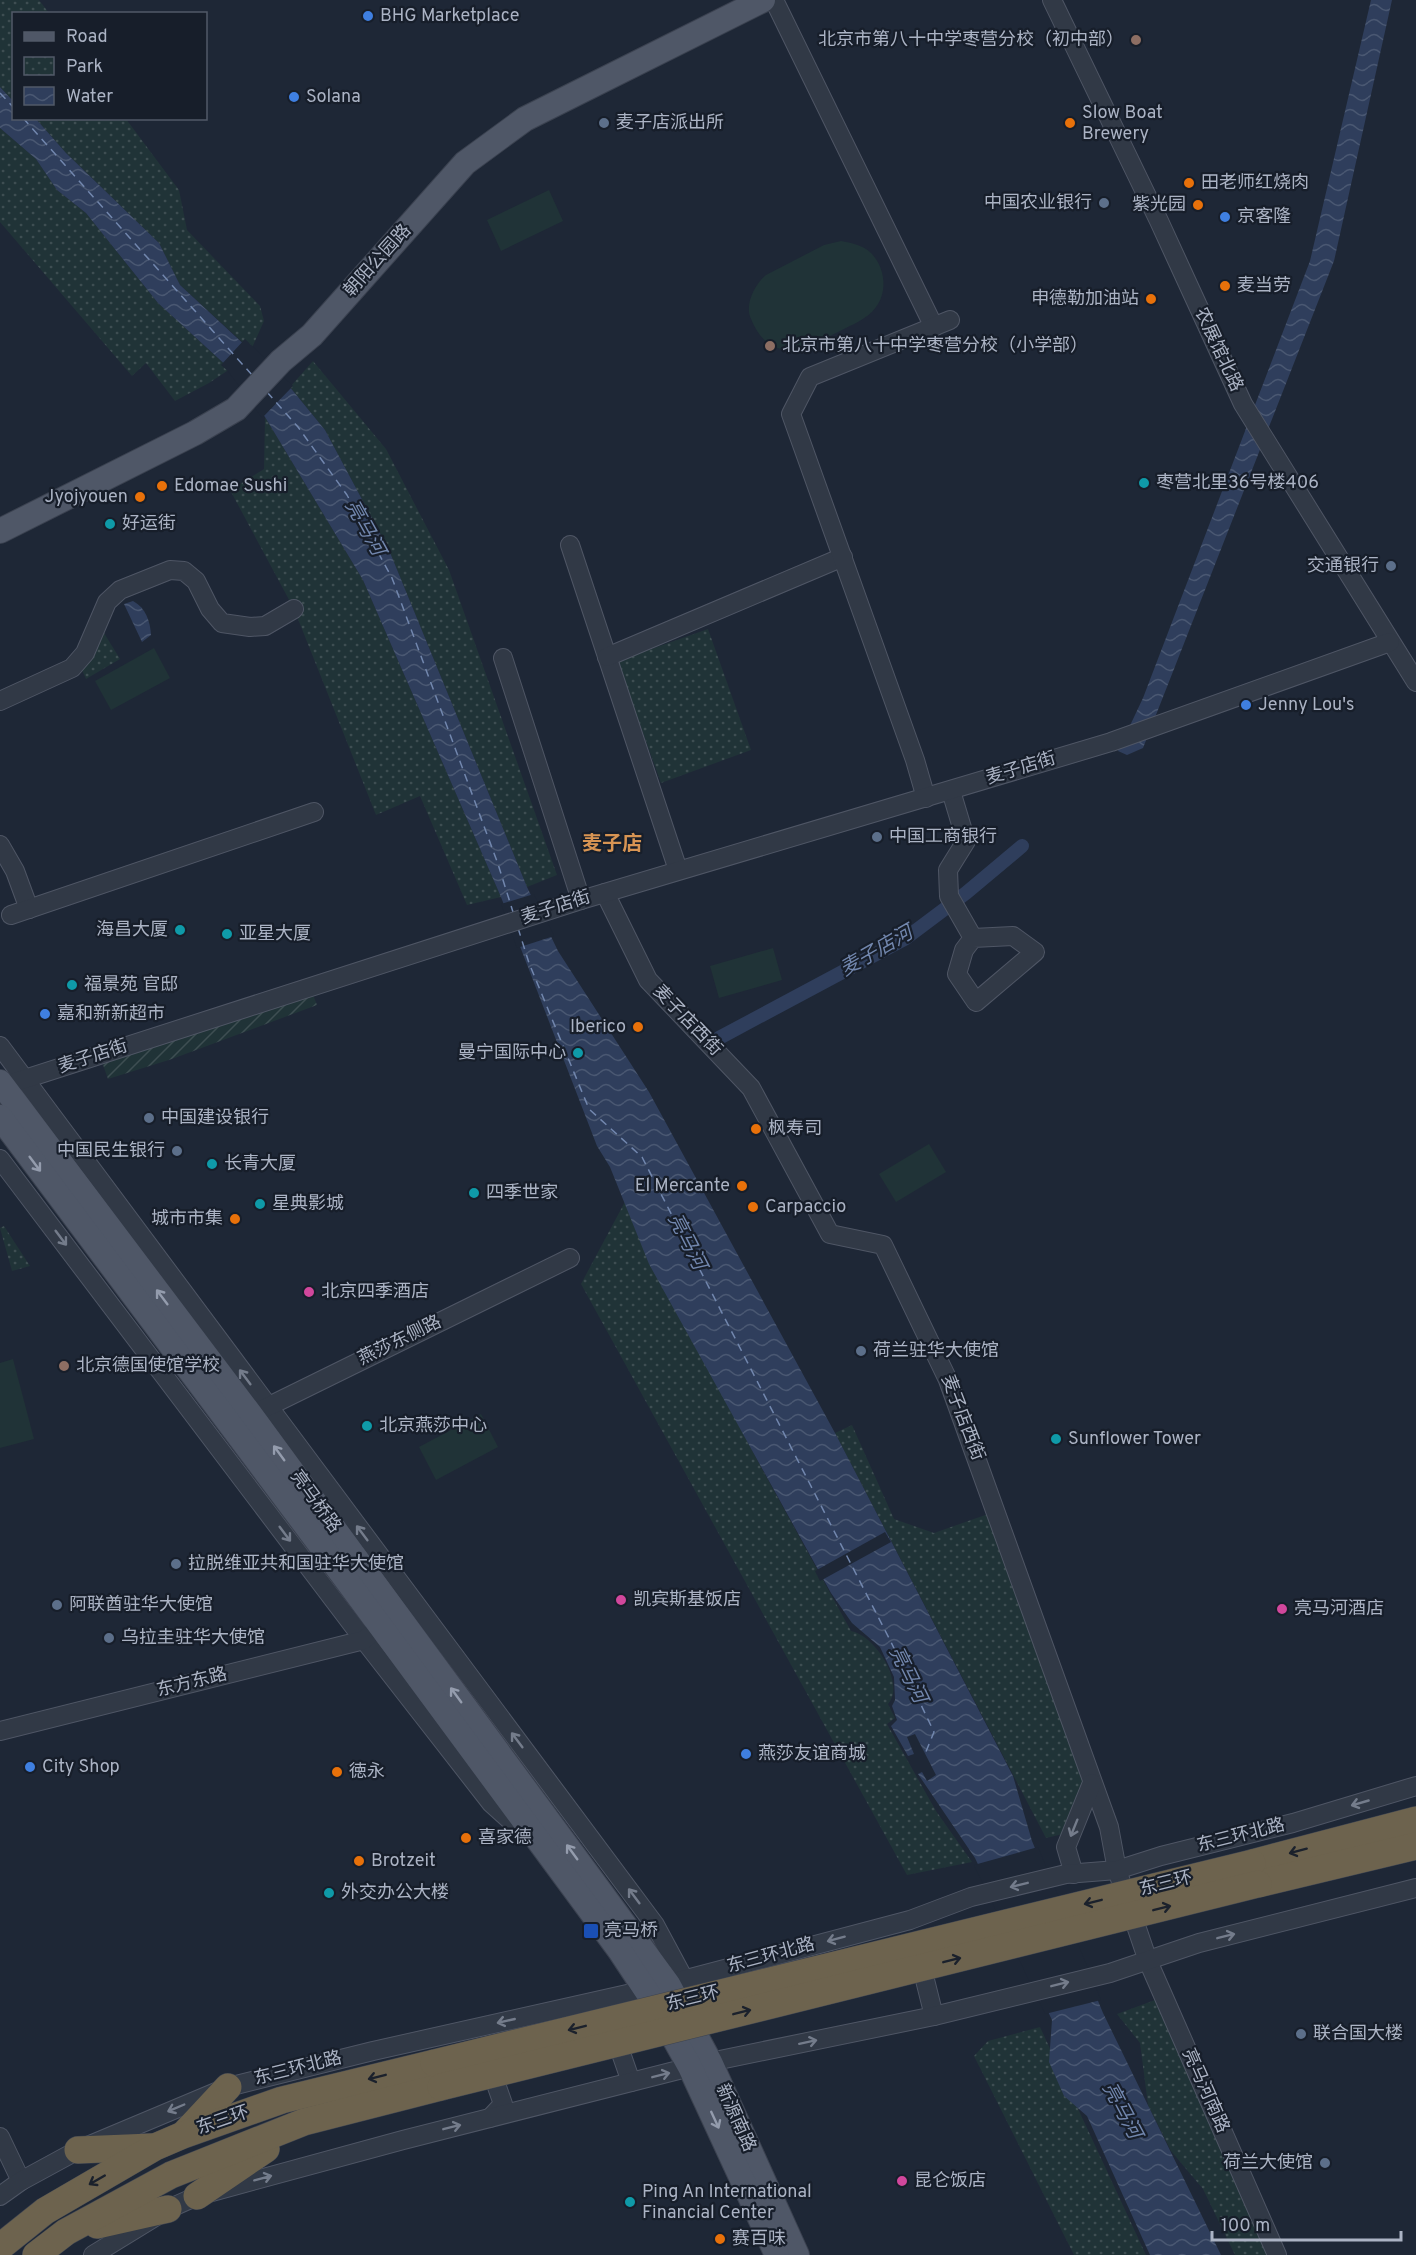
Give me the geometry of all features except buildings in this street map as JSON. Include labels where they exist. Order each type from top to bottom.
[{"type":"highway","name":"东三环","points":[[1255,1874],[1416,1820]]},
{"type":"highway","name":"东三环","points":[[0,2247],[45,2211],[155,2147],[282,2100],[437,2075],[1255,1874],[1416,1846]]},
{"type":"highway","name":"东三环","points":[[36,2255],[66,2232],[171,2175],[304,2122],[437,2075]]},
{"type":"highway","points":[[183,2135],[228,2086]]},
{"type":"highway","points":[[197,2196],[304,2122]]},
{"type":"highway","points":[[78,2150],[155,2147]]},
{"type":"highway","points":[[66,2232],[168,2209]]},
{"type":"highway","points":[[0,2236],[45,2211]]},
{"type":"main road","name":"朝阳公园路","points":[[276,356],[280,342],[301,325],[420,194],[454,152],[518,109],[552,90],[730,0]]},
{"type":"main road","name":"朝阳公园路","points":[[0,531],[195,433],[230,404],[276,356],[312,335],[465,163],[525,119],[763,0]]},
{"type":"main road","name":"朝阳公园路","points":[[0,516],[188,421],[230,404]]},
{"type":"main road","name":"亮马桥路","points":[[6,1085],[670,1992]]},
{"type":"main road","name":"亮马桥路","points":[[0,1117],[250,1416],[372,1633],[550,1856],[620,1951],[670,1992]]},
{"type":"main road","points":[[670,1992],[700,2065]]},
{"type":"main road","name":"新源南路","points":[[700,2065],[777,2255]]},
{"type":"main road","name":"新源南路","points":[[700,2065],[797,2255]]},
{"type":"street","points":[[774,0],[942,324],[810,377],[791,414],[915,760],[926,798]]},
{"type":"street","name":"农展馆北路","points":[[1052,0],[1159,221],[1247,411],[1390,642],[1409,658],[1416,682]]},
{"type":"street","points":[[570,544],[678,870]]},
{"type":"street","points":[[607,657],[843,557]]},
{"type":"street","points":[[0,701],[72,668],[84,653],[107,602],[120,590],[170,570],[184,571],[196,581],[210,609],[222,623],[250,627],[265,626],[294,609]]},
{"type":"street","name":"麦子店街","points":[[6,1085],[581,900],[1111,742],[1390,642]]},
{"type":"street","points":[[503,658],[581,900]]},
{"type":"street","points":[[951,791],[966,841],[948,870],[953,903],[973,938]]},
{"type":"street","points":[[11,915],[314,812]]},
{"type":"street","points":[[0,845],[15,871],[29,909]]},
{"type":"street","name":"麦子店西街","points":[[605,893],[648,980],[752,1088],[830,1234],[883,1245],[948,1380],[1109,1827],[1117,1870]]},
{"type":"street","points":[[0,1046],[6,1085]]},
{"type":"street","points":[[0,1159],[372,1633]]},
{"type":"street","name":"燕莎东侧路","points":[[250,1416],[570,1258]]},
{"type":"street","name":"东方东路","points":[[0,1731],[372,1633]]},
{"type":"street","points":[[1070,1874],[1066,1846],[1092,1783]]},
{"type":"street","name":"东三环北路","points":[[0,2196],[21,2181],[78,2150],[228,2086],[603,1999],[670,1992],[855,1952],[880,1928],[910,1920],[971,1897],[1070,1874],[1117,1870],[1161,1856],[1293,1823],[1416,1786]]},
{"type":"street","name":"亮马河南路","points":[[1117,1870],[1149,1960],[1277,2255]]},
{"type":"street","points":[[93,2255],[168,2209],[197,2196],[700,2065],[934,2016],[1110,1972],[1199,1943],[1416,1888]]},
{"type":"street","points":[[910,1920],[934,2016]]},
{"type":"street","points":[[670,1992],[700,2065]]},
{"type":"street","points":[[603,1999],[631,2082]]},
{"type":"street","points":[[459,2031],[480,2039],[503,2104],[490,2118]]},
{"type":"street","points":[[0,2137],[21,2181]]},
{"type":"green space","points":[[0,0],[39,0],[48,12],[12,12],[12,100],[0,87]]},
{"type":"green space","points":[[37,120],[127,120],[179,190],[187,230],[260,306],[264,321],[251,350],[180,285],[159,243],[66,153]]},
{"type":"green space","points":[[0,128],[36,159],[57,190],[86,213],[158,303],[230,369],[175,401],[146,363],[132,376],[0,222]]},
{"type":"green space","points":[[549,190],[563,221],[501,251],[487,220]]},
{"type":"green space","points":[[841,241],[864,248],[876,259],[882,272],[883,287],[876,307],[859,321],[801,348],[789,350],[768,343],[759,334],[749,313],[750,301],[758,284],[766,275],[824,245]]},
{"type":"green space","points":[[313,361],[386,449],[449,570],[557,875],[527,887],[389,550],[325,430],[290,387]]},
{"type":"green space","points":[[265,417],[363,580],[501,897],[467,905],[420,796],[376,815],[294,609],[230,490],[264,469]]},
{"type":"green space","points":[[708,629],[751,750],[661,783],[617,661]]},
{"type":"green space","points":[[104,633],[120,659],[86,679],[81,668]]},
{"type":"green space","points":[[154,648],[170,678],[111,710],[95,681]]},
{"type":"green space","points":[[773,948],[782,980],[719,998],[710,966]]},
{"type":"green space","points":[[310,987],[317,1005],[172,1059],[108,1079],[102,1062]]},
{"type":"green space","points":[[929,1144],[946,1172],[896,1202],[879,1174]]},
{"type":"green space","points":[[627,1198],[677,1309],[851,1631],[869,1641],[885,1661],[891,1673],[893,1685],[893,1695],[888,1704],[895,1718],[887,1724],[936,1811],[972,1862],[907,1875],[581,1284]]},
{"type":"green space","points":[[4,1226],[30,1266],[12,1271],[0,1228]]},
{"type":"green space","points":[[13,1359],[34,1439],[0,1448],[0,1363]]},
{"type":"green space","points":[[481,1414],[498,1447],[436,1480],[419,1447]]},
{"type":"green space","points":[[852,1425],[894,1519],[934,1533],[991,1513],[1083,1780],[1063,1834],[1046,1838],[835,1433]]},
{"type":"green space","points":[[1155,2000],[1269,2255],[1235,2255],[1203,2189],[1171,2151],[1148,2105],[1140,2043],[1117,2014]]},
{"type":"green space","points":[[1040,2027],[1146,2255],[1074,2255],[974,2056],[988,2041]]},
{"type":"water","points":[[1371,0],[1392,0],[1334,261],[1143,748],[1127,755],[1118,751],[1143,698],[1310,261]]},
{"type":"water","name":"亮马河","points":[[0,87],[12,100],[12,120],[37,120],[66,153],[159,243],[180,285],[289,386],[325,430],[389,550],[527,887],[558,951],[649,1092],[835,1433],[1013,1776],[1032,1841],[1103,2013],[1221,2255],[1150,2255],[1087,2116],[1064,2096],[1049,2062],[1052,2020],[975,1858],[918,1774],[922,1772],[927,1781],[936,1775],[915,1734],[907,1737],[914,1754],[908,1756],[891,1726],[897,1720],[892,1706],[895,1700],[894,1677],[880,1647],[852,1623],[831,1593],[649,1264],[610,1167],[597,1146],[501,897],[363,580],[265,417],[230,369],[158,303],[86,213],[57,190],[36,159],[0,128]]},
{"type":"water","points":[[133,601],[144,611],[150,625],[151,635],[142,642],[124,604]]},
{"type":"pier","points":[[245,339],[293,386],[262,418],[228,371],[221,365]]},
{"type":"pier","points":[[534,894],[554,936],[517,948],[501,904]]},
{"type":"pier","points":[[885,1532],[891,1542],[820,1581],[815,1571]]},
{"type":"pier","points":[[1038,1847],[1101,2000],[1045,2014],[974,1865]]},
{"type":"waterway","name":"麦子店河","points":[[719,1038],[906,938],[966,893],[1022,846]]},
{"type":"ferry route","points":[[0,93],[12,106]]},
{"type":"ferry route","points":[[25,120],[252,375]]},
{"type":"ferry route","points":[[267,392],[298,427],[347,495],[392,578],[498,864],[513,912]]},
{"type":"ferry route","points":[[518,928],[529,963],[589,1109],[642,1157],[891,1642],[934,1732],[925,1754]]},
{"type":"place","name":"BHG Marketplace","points":[[368,16]]},
{"type":"place","name":"北京市第八十中学枣营分校（初中部）","points":[[1136,40]]},
{"type":"place","name":"Solana","points":[[294,97]]},
{"type":"place","name":"麦子店派出所","points":[[604,123]]},
{"type":"place","name":"Slow Boat Brewery","points":[[1070,123]]},
{"type":"place","name":"田老师红烧肉","points":[[1189,183]]},
{"type":"place","name":"中国农业银行","points":[[1104,203]]},
{"type":"place","name":"紫光园","points":[[1198,205]]},
{"type":"place","name":"京客隆","points":[[1225,217]]},
{"type":"place","name":"麦当劳","points":[[1225,286]]},
{"type":"place","name":"申德勒加油站","points":[[1151,299]]},
{"type":"place","name":"北京市第八十中学枣营分校（小学部）","points":[[770,346]]},
{"type":"place","name":"枣营北里36号楼406","points":[[1144,483]]},
{"type":"place","name":"Edomae Sushi","points":[[162,486]]},
{"type":"place","name":"Jyojyouen","points":[[140,497]]},
{"type":"place","name":"好运街","points":[[110,524]]},
{"type":"place","name":"交通银行","points":[[1391,566]]},
{"type":"place","name":"Jenny Lou's","points":[[1246,705]]},
{"type":"place","name":"中国工商银行","points":[[877,837]]},
{"type":"place","name":"海昌大厦","points":[[180,930]]},
{"type":"place","name":"亚星大厦","points":[[227,934]]},
{"type":"place","name":"福景苑 官邸","points":[[72,985]]},
{"type":"place","name":"嘉和新新超市","points":[[45,1014]]},
{"type":"place","name":"Iberico","points":[[638,1027]]},
{"type":"place","name":"曼宁国际中心","points":[[578,1053]]},
{"type":"place","name":"中国建设银行","points":[[149,1118]]},
{"type":"place","name":"枫寿司","points":[[756,1129]]},
{"type":"place","name":"中国民生银行","points":[[177,1151]]},
{"type":"place","name":"长青大厦","points":[[212,1164]]},
{"type":"place","name":"El Mercante","points":[[742,1186]]},
{"type":"place","name":"四季世家","points":[[474,1193]]},
{"type":"place","name":"星典影城","points":[[260,1204]]},
{"type":"place","name":"Carpaccio","points":[[753,1207]]},
{"type":"place","name":"城市市集","points":[[235,1219]]},
{"type":"place","name":"北京四季酒店","points":[[309,1292]]},
{"type":"place","name":"荷兰驻华大使馆","points":[[861,1351]]},
{"type":"place","name":"北京德国使馆学校","points":[[64,1366]]},
{"type":"place","name":"北京燕莎中心","points":[[367,1426]]},
{"type":"place","name":"Sunflower Tower","points":[[1056,1439]]},
{"type":"place","name":"拉脱维亚共和国驻华大使馆","points":[[176,1564]]},
{"type":"place","name":"凯宾斯基饭店","points":[[621,1600]]},
{"type":"place","name":"阿联酋驻华大使馆","points":[[57,1605]]},
{"type":"place","name":"亮马河酒店","points":[[1282,1609]]},
{"type":"place","name":"乌拉圭驻华大使馆","points":[[109,1638]]},
{"type":"place","name":"燕莎友谊商城","points":[[746,1754]]},
{"type":"place","name":"City Shop","points":[[30,1767]]},
{"type":"place","name":"徳永","points":[[337,1772]]},
{"type":"place","name":"喜家德","points":[[466,1838]]},
{"type":"place","name":"Brotzeit","points":[[359,1861]]},
{"type":"place","name":"外交办公大楼","points":[[329,1893]]},
{"type":"place","name":"亮马桥","points":[[591,1931]]},
{"type":"place","name":"联合国大楼","points":[[1301,2034]]},
{"type":"place","name":"荷兰大使馆","points":[[1325,2163]]},
{"type":"place","name":"昆仑饭店","points":[[902,2181]]},
{"type":"place","name":"Ping An International Financial Center","points":[[630,2202]]},
{"type":"place","name":"赛百味","points":[[720,2239]]},
{"type":"district","name":"麦子店","points":[[612,845]]}]
